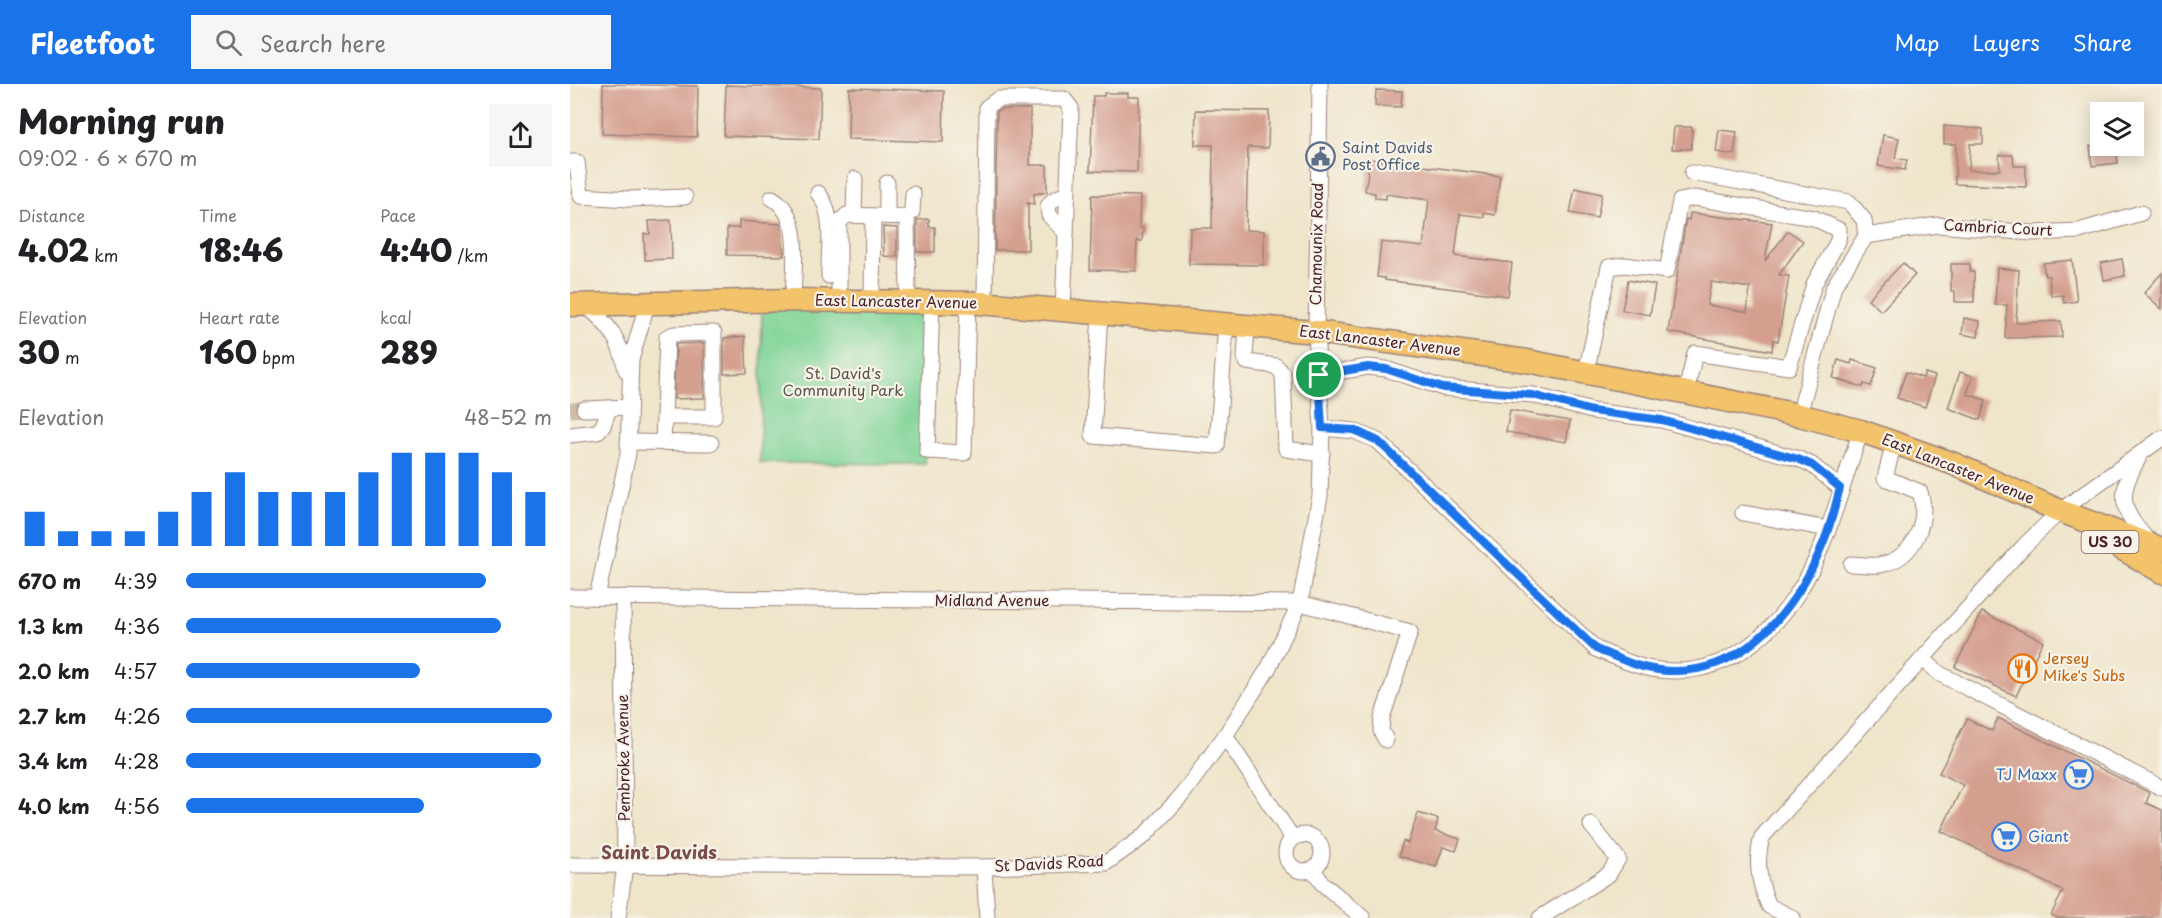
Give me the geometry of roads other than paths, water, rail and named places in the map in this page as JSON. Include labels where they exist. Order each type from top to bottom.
[{"type":"highway","name":"East Lancaster Avenue","points":[[577,304],[793,300],[908,300],[976,303],[1316,332],[1527,361],[1799,415],[1861,431],[1954,464],[2060,511],[2156,546]]},
{"type":"highway","name":"East Lancaster Avenue","points":[[2060,511],[2162,572]]},
{"type":"street","name":"Chamounix Road","points":[[1316,332],[1320,84]]},
{"type":"street","points":[[932,301],[927,451],[964,453],[976,303],[987,107],[998,99],[1064,99],[1071,108],[1063,310]]},
{"type":"street","points":[[570,162],[577,162],[575,197],[629,199],[686,197]]},
{"type":"street","points":[[1692,173],[1849,202],[1864,220],[1866,236],[1834,286],[1799,415]]},
{"type":"street","points":[[854,215],[855,179]]},
{"type":"street","points":[[872,301],[880,216],[887,183]]},
{"type":"street","points":[[818,194],[824,200],[828,213],[834,300]]},
{"type":"street","points":[[908,300],[908,217],[912,212],[913,194]]},
{"type":"street","points":[[772,198],[785,207],[792,223],[793,300]]},
{"type":"street","points":[[1586,372],[1609,267],[1625,265],[1667,271],[1680,201],[1695,198],[1814,218],[1839,230],[1838,241],[1814,284],[1789,367],[1695,353],[1686,392]]},
{"type":"street","name":"Cambria Court","points":[[1866,236],[1938,225],[2031,233],[2079,231],[2141,213]]},
{"type":"street","points":[[834,300],[839,222],[847,215],[908,217]]},
{"type":"street","points":[[597,597],[628,454],[629,386],[635,338],[648,301]]},
{"type":"street","points":[[577,304],[603,319],[616,336],[622,348],[629,386]]},
{"type":"street","points":[[1100,314],[1093,436],[1217,446],[1237,325]]},
{"type":"street","points":[[1237,325],[1247,362],[1276,366],[1283,374],[1286,449],[1322,454]]},
{"type":"street","name":"St Davids Road","points":[[570,865],[984,867],[1106,863],[1144,836],[1182,795],[1225,736],[1268,669],[1300,603],[1320,496],[1322,428],[1316,332]]},
{"type":"street","points":[[663,443],[665,341],[674,334],[714,333],[714,417],[664,417]]},
{"type":"street","points":[[1319,375],[1368,367],[1386,369],[1443,388],[1533,395],[1592,411],[1662,420],[1798,459],[1812,465],[1840,488]]},
{"type":"street","points":[[584,409],[628,407]]},
{"type":"street","points":[[570,435],[600,430],[609,408]]},
{"type":"street","points":[[1322,428],[1354,430],[1378,441],[1596,649],[1643,667],[1680,670],[1701,667],[1737,656],[1760,639],[1790,605],[1824,541],[1861,431]]},
{"type":"street","points":[[1793,918],[1769,906],[1760,886],[1757,855],[1762,837],[2024,546],[2060,511],[2162,438]]},
{"type":"street","points":[[628,442],[711,443]]},
{"type":"street","points":[[1851,564],[1883,564],[1902,555],[1917,538],[1925,508],[1920,492],[1885,478],[1894,442]]},
{"type":"street","points":[[2139,456],[2127,478],[2122,498],[2132,523],[2156,546]]},
{"type":"street","points":[[1743,513],[1828,529]]},
{"type":"street","name":"Midland Avenue","points":[[570,597],[1300,603],[1410,632],[1382,718],[1381,731],[1386,740]]},
{"type":"street","name":"Pembroke Avenue","points":[[618,918],[625,865],[623,597]]},
{"type":"street","points":[[1923,658],[1940,674],[2162,788]]},
{"type":"street","points":[[1225,736],[1293,839]]},
{"type":"street","points":[[1540,918],[1609,874],[1618,859],[1591,825]]},
{"type":"street","points":[[1305,835],[1319,842],[1322,858],[1314,869],[1300,871],[1290,864],[1286,851],[1293,839],[1305,835]]},
{"type":"street","points":[[984,867],[987,918]]},
{"type":"street","points":[[1314,869],[1322,883],[1363,918]]},
{"type":"tunnel","points":[[570,410],[584,409]]},
{"type":"place","name":"Saint Davids Post Office","points":[[1321,157]]},
{"type":"place","name":"Jersey Mike's Subs","points":[[2022,668]]},
{"type":"place","name":"TJ Maxx","points":[[2078,775]]},
{"type":"place","name":"Giant","points":[[2007,837]]},
{"type":"district","name":"Saint Davids","points":[[659,853]]},
{"type":"park label","name":"St. David's Community Park","points":[[843,382]]}]
